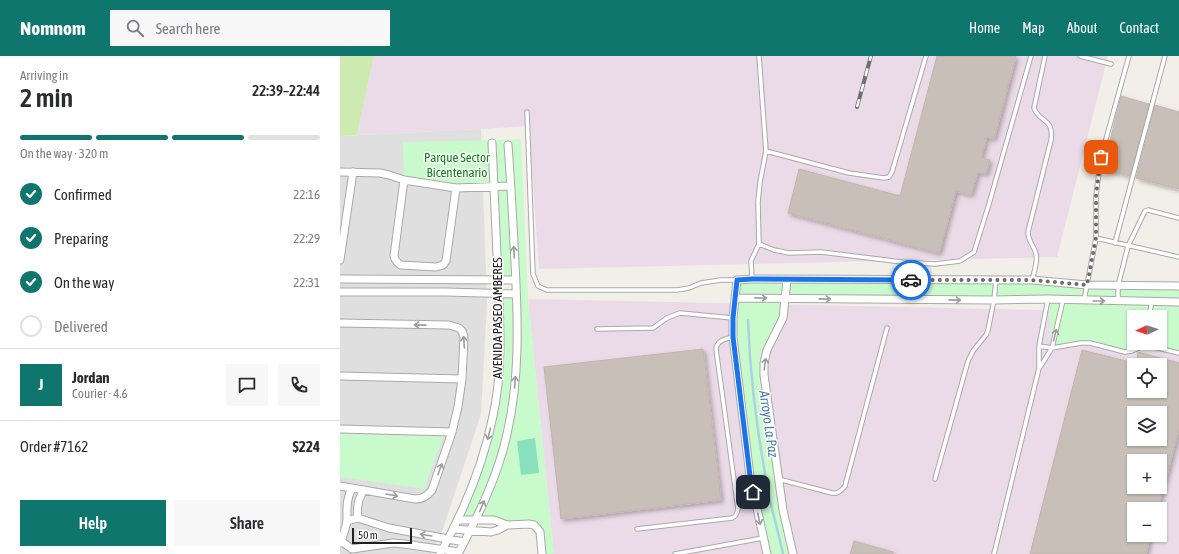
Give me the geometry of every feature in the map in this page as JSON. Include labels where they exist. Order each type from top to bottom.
[{"type":"street","name":"AVENIDA PASEO AMBERES","points":[[441,552],[458,520],[476,478],[494,416],[499,374],[500,330],[492,144]]},
{"type":"street","name":"AVENIDA PASEO AMBERES","points":[[459,553],[476,520],[498,468],[507,435],[514,400],[517,349],[516,280],[508,145]]},
{"type":"street","points":[[340,172],[380,173],[404,180],[456,188],[511,186]]},
{"type":"street","points":[[340,260],[353,172]]},
{"type":"street","points":[[404,180],[394,256],[398,264],[401,265],[436,267],[443,265],[446,261],[456,188]]},
{"type":"street","points":[[340,279],[516,280]]},
{"type":"street","points":[[767,554],[750,476],[733,337],[733,318],[737,280],[1032,280],[1087,285],[1179,286]]},
{"type":"street","points":[[787,280],[783,318],[767,350],[764,363],[764,375],[778,479],[794,554]]},
{"type":"street","points":[[340,292],[446,292],[516,294]]},
{"type":"street","points":[[736,298],[1048,299],[1179,302]]},
{"type":"street","points":[[340,323],[449,326],[458,328],[462,331],[464,337],[462,379],[458,407],[452,432],[432,490],[428,495],[419,499],[340,486]]},
{"type":"street","points":[[340,376],[462,379]]},
{"type":"street","points":[[340,429],[452,432]]},
{"type":"street","points":[[352,488],[347,504],[347,521],[340,542],[350,551],[393,544],[404,544],[441,552],[459,553]]},
{"type":"street","points":[[358,518],[357,504],[364,490]]},
{"type":"street","points":[[347,521],[358,518],[394,529],[464,542]]},
{"type":"street","points":[[458,520],[494,520],[507,525],[534,525],[540,532],[542,554]]},
{"type":"street","points":[[453,529],[495,531],[507,525]]},
{"type":"lane","points":[[752,279],[751,261],[759,244],[758,202],[766,151],[759,56]]},
{"type":"lane","points":[[766,151],[850,173],[884,178],[889,177],[892,172],[926,56]]},
{"type":"lane","points":[[759,244],[774,250],[789,253],[821,252],[902,262],[935,264],[960,261],[974,252],[1031,56]]},
{"type":"lane","points":[[1032,280],[1036,256],[1030,242],[1028,232],[1052,133],[1048,122],[1036,112],[1034,108],[1045,56]]},
{"type":"lane","points":[[1080,56],[1111,64]]},
{"type":"lane","points":[[1084,301],[1096,238],[1096,195],[1101,157],[1129,56]]},
{"type":"lane","points":[[1115,243],[1165,56]]},
{"type":"lane","points":[[527,112],[533,274],[538,286],[547,290],[677,290],[689,288],[701,283],[721,280],[737,280]]},
{"type":"lane","points":[[1118,301],[1118,286],[1128,246],[1144,213],[1147,210],[1179,218]]},
{"type":"lane","points":[[1096,238],[1179,258]]},
{"type":"lane","points":[[935,479],[964,372],[973,351],[986,335],[988,330],[996,280]]},
{"type":"lane","points":[[994,554],[1039,368],[1039,346],[1048,299]]},
{"type":"lane","points":[[1039,368],[1052,348],[1063,300]]},
{"type":"lane","points":[[1150,310],[1152,301]]},
{"type":"lane","points":[[597,329],[653,328],[667,318],[680,313],[733,318]]},
{"type":"lane","points":[[778,479],[832,493],[842,490],[845,486],[887,328]]},
{"type":"lane","points":[[637,529],[732,518],[737,514],[738,510],[716,349],[716,346],[721,341],[733,337]]},
{"type":"lane","points":[[1039,346],[1052,348],[1085,342],[1125,352],[1134,350]]},
{"type":"lane","points":[[1167,350],[1179,353]]},
{"type":"lane","points":[[675,554],[763,538]]},
{"type":"shaded area","points":[[374,56],[1108,56],[1057,257],[539,269],[529,126],[357,135]]},
{"type":"shaded area","points":[[481,129],[487,302],[481,414],[443,529],[431,554],[340,554],[340,136]]},
{"type":"shaded area","points":[[528,299],[1127,312],[1127,350],[1167,350],[1167,313],[1179,313],[1179,554],[554,554]]},
{"type":"green space","points":[[340,56],[374,56],[357,135],[340,136]]},
{"type":"green space","name":"Parque Sector Bicentenario","points":[[521,139],[528,299],[554,554],[542,554],[540,532],[534,525],[458,520],[474,484],[499,374],[499,294],[516,294],[516,280],[498,280],[494,186],[456,188],[404,180],[403,142]]},
{"type":"green space","points":[[737,280],[996,280],[1179,286],[1179,353],[1166,350],[1167,310],[1127,310],[1127,350],[1133,350],[1128,352],[1090,343],[1052,348],[1048,300],[786,298],[784,315],[767,350],[764,375],[793,554],[767,554],[750,476],[733,337]]},
{"type":"green space","points":[[340,434],[444,436],[424,489],[340,477]]},
{"type":"green space","points":[[535,438],[539,473],[521,475],[517,441]]},
{"type":"building","points":[[937,56],[1016,56],[994,139],[987,137],[981,158],[990,160],[986,174],[978,172],[971,195],[956,191],[939,253],[788,213],[799,169],[900,196]]},
{"type":"building","points":[[1121,96],[1149,104],[1130,176],[1103,169]]},
{"type":"building","points":[[1155,105],[1179,112],[1179,189],[1136,178]]},
{"type":"building","points":[[703,349],[721,500],[561,519],[544,367]]},
{"type":"building","points":[[1082,350],[1127,361],[1127,398],[1167,398],[1167,360],[1179,363],[1179,429],[1167,475],[1167,454],[1127,454],[1127,494],[1162,494],[1160,502],[1127,502],[1127,542],[1149,542],[1146,554],[1030,554]]},
{"type":"building","points":[[1138,352],[1160,358],[1137,358]]},
{"type":"building","points":[[854,541],[893,552],[893,554],[850,554]]},
{"type":"waterway","name":"Arroyo La Paz","points":[[748,320],[753,386],[761,452],[769,495],[783,554]]},
{"type":"railway","points":[[857,107],[871,56]]},
{"type":"way so far","points":[[911,280],[1032,280],[1087,285],[1096,238],[1096,195],[1101,157]]},
{"type":"route","points":[[753,492],[733,337],[733,318],[737,280],[911,280]]}]
